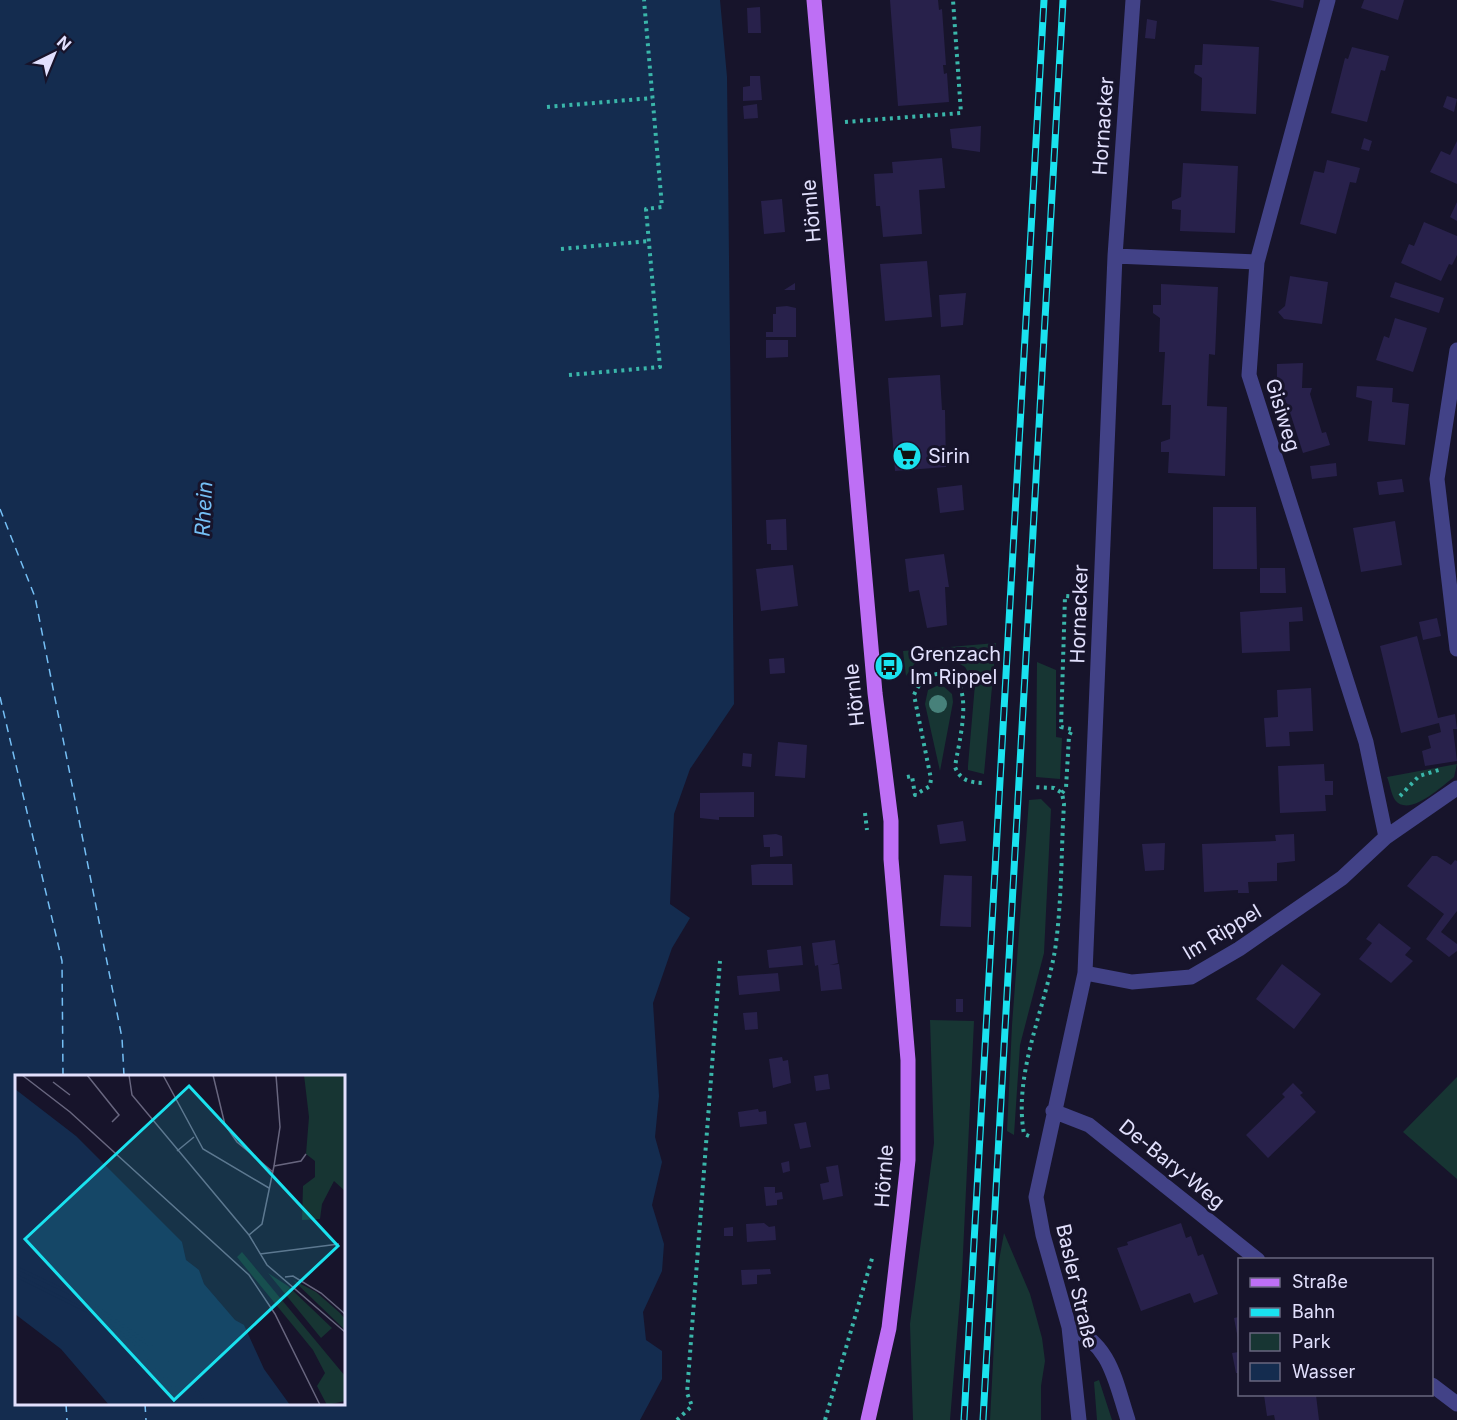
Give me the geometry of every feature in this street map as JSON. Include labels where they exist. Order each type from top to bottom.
[{"type":"main road","name":"Hörnle","points":[[814,0],[872,669],[886,778],[908,1060],[908,1160],[889,1328],[868,1420]]},
{"type":"street","name":"Hornacker","points":[[1085,973],[1115,256],[1133,0]]},
{"type":"street","name":"Gisiweg","points":[[1328,0],[1257,262],[1249,375],[1366,742],[1386,837]]},
{"type":"street","points":[[1115,256],[1257,262]]},
{"type":"street","points":[[1457,350],[1437,479],[1457,649]]},
{"type":"street","name":"Im Rippel","points":[[1085,973],[1132,982],[1191,977],[1239,949],[1342,878],[1386,837],[1457,788]]},
{"type":"street","points":[[1047,1142],[1068,1058],[1085,973]]},
{"type":"street","name":"De-Bary-Weg","points":[[1053,1111],[1089,1125],[1255,1258]]},
{"type":"street","name":"Basler Straße","points":[[1047,1142],[1036,1197],[1069,1327],[1079,1420]]},
{"type":"street","points":[[1069,1327],[1086,1334],[1108,1359],[1128,1420]]},
{"type":"street","points":[[1433,1386],[1457,1404]]},
{"type":"path","points":[[569,375],[660,367],[646,208],[662,207],[644,0]]},
{"type":"path","points":[[825,124],[961,113],[954,0]]},
{"type":"path","points":[[547,106],[652,98]]},
{"type":"path","points":[[561,249],[649,241]]},
{"type":"path","points":[[1071,729],[1061,726],[1065,596],[1101,599]]},
{"type":"path","points":[[886,778],[912,776],[915,795],[930,786],[931,779],[914,695],[926,678],[936,674],[947,675],[963,689],[965,702],[955,767],[959,776],[968,782],[983,783]]},
{"type":"path","points":[[1062,793],[1066,788],[1069,736]]},
{"type":"path","points":[[1379,803],[1402,795],[1419,776],[1451,767]]},
{"type":"path","points":[[1033,787],[1054,788],[1062,793],[1064,804],[1055,949],[1025,1077],[1022,1125],[1024,1134],[1047,1142]]},
{"type":"path","points":[[865,805],[867,840]]},
{"type":"path","points":[[677,1420],[692,1406],[687,1393],[720,961]]},
{"type":"path","points":[[825,1420],[876,1246]]},
{"type":"green space","points":[[996,643],[984,774],[968,770],[975,684],[965,667],[945,655],[917,660],[906,676],[903,651]]},
{"type":"green space","points":[[1037,662],[1056,670],[1056,737],[1062,738],[1060,779],[1036,777]]},
{"type":"green space","points":[[941,684],[952,694],[953,702],[940,771],[925,704],[928,690]]},
{"type":"green space","points":[[1457,764],[1454,777],[1425,799],[1408,805],[1401,805],[1395,800],[1387,777]]},
{"type":"green space","points":[[1041,799],[1051,809],[1044,953],[1020,1045],[1014,1135],[1007,1131],[1012,1025],[1029,800]]},
{"type":"green space","points":[[930,1020],[974,1021],[962,1274],[950,1420],[913,1420],[910,1324],[934,1143]]},
{"type":"green space","points":[[1457,1077],[1457,1179],[1403,1132]]},
{"type":"green space","points":[[1004,1233],[1030,1294],[1042,1338],[1045,1361],[1041,1386],[1041,1420],[990,1420],[998,1266]]},
{"type":"green space","points":[[1099,1380],[1112,1420],[1097,1420],[1094,1382]]},
{"type":"water","name":"Rhein","points":[[0,0],[720,0],[727,77],[734,704],[690,769],[674,814],[670,904],[690,918],[672,948],[653,1003],[659,1096],[655,1137],[662,1162],[652,1205],[664,1244],[662,1271],[643,1312],[646,1340],[662,1351],[662,1379],[640,1420],[0,1420]]},
{"type":"building","points":[[890,0],[938,0],[939,10],[942,9],[946,65],[943,65],[944,74],[947,73],[949,102],[898,106]]},
{"type":"building","points":[[1269,0],[1304,0],[1303,8]]},
{"type":"building","points":[[1364,0],[1404,0],[1398,20],[1361,8]]},
{"type":"building","points":[[760,7],[761,33],[748,33],[747,8]]},
{"type":"building","points":[[1147,19],[1157,21],[1155,39],[1145,38]]},
{"type":"building","points":[[1203,44],[1259,47],[1256,114],[1201,111],[1202,78],[1194,73],[1195,65],[1202,65]]},
{"type":"building","points":[[1352,47],[1389,56],[1385,71],[1381,70],[1367,122],[1331,113],[1345,58],[1348,59]]},
{"type":"building","points":[[750,76],[760,76],[762,100],[743,101],[743,87],[750,86]]},
{"type":"building","points":[[1447,96],[1457,99],[1454,112],[1443,107]]},
{"type":"building","points":[[757,104],[758,118],[744,119],[743,106]]},
{"type":"building","points":[[981,126],[980,152],[952,148],[950,129]]},
{"type":"building","points":[[1364,138],[1372,141],[1369,151],[1361,149]]},
{"type":"building","points":[[1457,141],[1457,184],[1430,172],[1441,151],[1450,155]]},
{"type":"building","points":[[942,158],[945,188],[919,190],[922,234],[883,237],[880,206],[876,206],[874,174],[893,173],[892,162]]},
{"type":"building","points":[[1327,160],[1360,168],[1356,183],[1350,182],[1336,234],[1300,224],[1314,171],[1324,173]]},
{"type":"building","points":[[1183,163],[1238,166],[1235,233],[1180,231],[1181,210],[1172,209],[1172,201],[1181,197]]},
{"type":"building","points":[[782,199],[785,232],[764,234],[761,201]]},
{"type":"building","points":[[1457,202],[1457,221],[1450,217]]},
{"type":"building","points":[[1424,222],[1457,236],[1457,255],[1452,265],[1449,264],[1441,281],[1401,263],[1409,244],[1414,246]]},
{"type":"building","points":[[927,261],[932,317],[885,321],[880,264]]},
{"type":"building","points":[[1290,276],[1328,282],[1322,324],[1284,319],[1278,312],[1285,306]]},
{"type":"building","points":[[1395,282],[1444,298],[1439,313],[1390,297]]},
{"type":"building","points":[[795,283],[795,290],[784,290]]},
{"type":"building","points":[[1161,284],[1218,287],[1215,355],[1209,354],[1207,406],[1227,407],[1225,476],[1168,473],[1169,452],[1161,452],[1161,442],[1170,439],[1171,405],[1162,405],[1165,352],[1159,352],[1160,318],[1153,313],[1153,305],[1161,305]]},
{"type":"building","points":[[966,293],[963,325],[941,327],[939,295]]},
{"type":"building","points":[[776,307],[796,308],[796,337],[766,337],[766,332],[773,332],[773,314],[776,314]]},
{"type":"building","points":[[1395,318],[1427,328],[1413,372],[1376,360],[1384,336],[1389,338]]},
{"type":"building","points":[[766,340],[788,340],[788,357],[766,358]]},
{"type":"building","points":[[1303,363],[1302,388],[1312,388],[1310,394],[1322,433],[1326,432],[1330,445],[1303,453],[1287,403],[1280,405],[1277,394],[1277,364]]},
{"type":"building","points":[[940,375],[942,410],[945,410],[946,467],[895,471],[888,378]]},
{"type":"building","points":[[1357,386],[1393,388],[1392,402],[1409,404],[1405,445],[1368,441],[1372,401],[1356,397]]},
{"type":"building","points":[[1336,463],[1337,476],[1312,479],[1310,466]]},
{"type":"building","points":[[1402,479],[1404,492],[1379,495],[1377,482]]},
{"type":"building","points":[[962,485],[964,510],[940,513],[937,488]]},
{"type":"building","points":[[1213,507],[1256,507],[1257,569],[1213,569]]},
{"type":"building","points":[[786,519],[787,550],[771,550],[771,544],[767,544],[766,520]]},
{"type":"building","points":[[1395,521],[1402,565],[1361,572],[1353,528]]},
{"type":"building","points":[[944,554],[949,587],[945,587],[947,625],[927,628],[919,590],[909,592],[905,559]]},
{"type":"building","points":[[793,565],[798,606],[761,611],[756,569]]},
{"type":"building","points":[[1260,568],[1285,568],[1286,593],[1260,593]]},
{"type":"building","points":[[1302,607],[1303,621],[1289,622],[1290,651],[1242,653],[1240,612]]},
{"type":"building","points":[[1437,618],[1441,636],[1423,640],[1419,622]]},
{"type":"building","points":[[1417,636],[1438,718],[1455,714],[1457,729],[1453,729],[1457,761],[1425,766],[1422,751],[1431,748],[1428,736],[1441,732],[1439,723],[1401,733],[1380,646]]},
{"type":"building","points":[[784,658],[785,673],[770,674],[769,659]]},
{"type":"building","points":[[1311,688],[1313,731],[1289,732],[1290,746],[1266,747],[1264,718],[1278,717],[1277,690]]},
{"type":"building","points":[[778,742],[807,745],[805,778],[775,776]]},
{"type":"building","points":[[743,753],[752,754],[751,767],[742,766]]},
{"type":"building","points":[[1324,764],[1325,781],[1333,781],[1333,795],[1325,795],[1326,811],[1280,813],[1278,766]]},
{"type":"building","points":[[754,792],[754,817],[719,817],[719,820],[700,818],[700,793]]},
{"type":"building","points":[[963,821],[966,841],[940,844],[937,825]]},
{"type":"building","points":[[1294,834],[1295,861],[1277,863],[1277,881],[1248,882],[1249,893],[1238,893],[1238,890],[1204,892],[1202,844],[1276,841],[1275,835]]},
{"type":"building","points":[[763,835],[782,836],[783,856],[770,857],[770,847],[764,847]]},
{"type":"building","points":[[1165,843],[1164,870],[1145,871],[1142,844]]},
{"type":"building","points":[[1432,856],[1437,856],[1451,865],[1455,860],[1457,861],[1457,911],[1441,932],[1457,944],[1457,951],[1449,957],[1426,939],[1444,914],[1407,886]]},
{"type":"building","points":[[792,864],[793,885],[752,885],[751,865]]},
{"type":"building","points":[[944,875],[972,876],[971,927],[940,926]]},
{"type":"building","points":[[1379,923],[1411,948],[1405,955],[1413,961],[1391,983],[1359,959],[1372,943],[1366,939]]},
{"type":"building","points":[[835,940],[838,963],[830,965],[839,964],[842,989],[821,991],[818,965],[815,966],[812,943]]},
{"type":"building","points":[[801,946],[803,965],[769,968],[767,950]]},
{"type":"building","points":[[1282,964],[1321,994],[1294,1029],[1256,999]]},
{"type":"building","points":[[778,973],[780,991],[739,995],[737,976]]},
{"type":"building","points":[[956,999],[963,999],[963,1012],[956,1012]]},
{"type":"building","points":[[757,1012],[758,1029],[745,1030],[743,1013]]},
{"type":"building","points":[[782,1057],[783,1061],[788,1060],[791,1083],[773,1088],[769,1059]]},
{"type":"building","points":[[828,1074],[830,1089],[816,1091],[814,1076]]},
{"type":"building","points":[[1293,1083],[1303,1093],[1300,1095],[1316,1112],[1268,1158],[1246,1135],[1285,1097],[1282,1094]]},
{"type":"building","points":[[758,1109],[759,1112],[766,1111],[767,1124],[740,1127],[738,1112]]},
{"type":"building","points":[[806,1122],[811,1147],[800,1149],[794,1124]]},
{"type":"building","points":[[789,1161],[790,1171],[783,1173],[781,1163]]},
{"type":"building","points":[[838,1165],[843,1196],[823,1200],[820,1184],[829,1182],[826,1167]]},
{"type":"building","points":[[764,1187],[775,1187],[775,1193],[782,1192],[783,1199],[777,1200],[777,1205],[766,1206]]},
{"type":"building","points":[[764,1223],[769,1227],[775,1226],[776,1240],[747,1242],[746,1224]]},
{"type":"building","points":[[1181,1223],[1186,1238],[1191,1236],[1198,1256],[1203,1254],[1218,1294],[1194,1303],[1190,1293],[1141,1311],[1117,1248],[1128,1245],[1127,1242]]},
{"type":"building","points":[[733,1227],[733,1236],[724,1236],[724,1228]]},
{"type":"building","points":[[770,1269],[771,1274],[757,1275],[757,1284],[742,1285],[741,1270]]},
{"type":"building","points":[[1238,1317],[1238,1339],[1234,1318]]},
{"type":"building","points":[[1238,1352],[1238,1373],[1236,1373],[1232,1353]]},
{"type":"building","points":[[1264,1396],[1316,1396],[1319,1420],[1275,1420],[1274,1415],[1267,1416]]},
{"type":"ferry route","points":[[0,509],[35,597],[122,1038],[124,1075]]},
{"type":"ferry route","points":[[0,697],[62,961],[63,1075]]},
{"type":"ferry route","points":[[66,1405],[67,1420]]},
{"type":"ferry route","points":[[145,1405],[146,1420]]},
{"type":"railway","points":[[964,1420],[1044,0]]},
{"type":"railway","points":[[983,1420],[1063,0]]},
{"type":"place","name":"Sirin","points":[[907,456]]},
{"type":"place","name":"Grenzach Im Rippel","points":[[889,666]]}]
